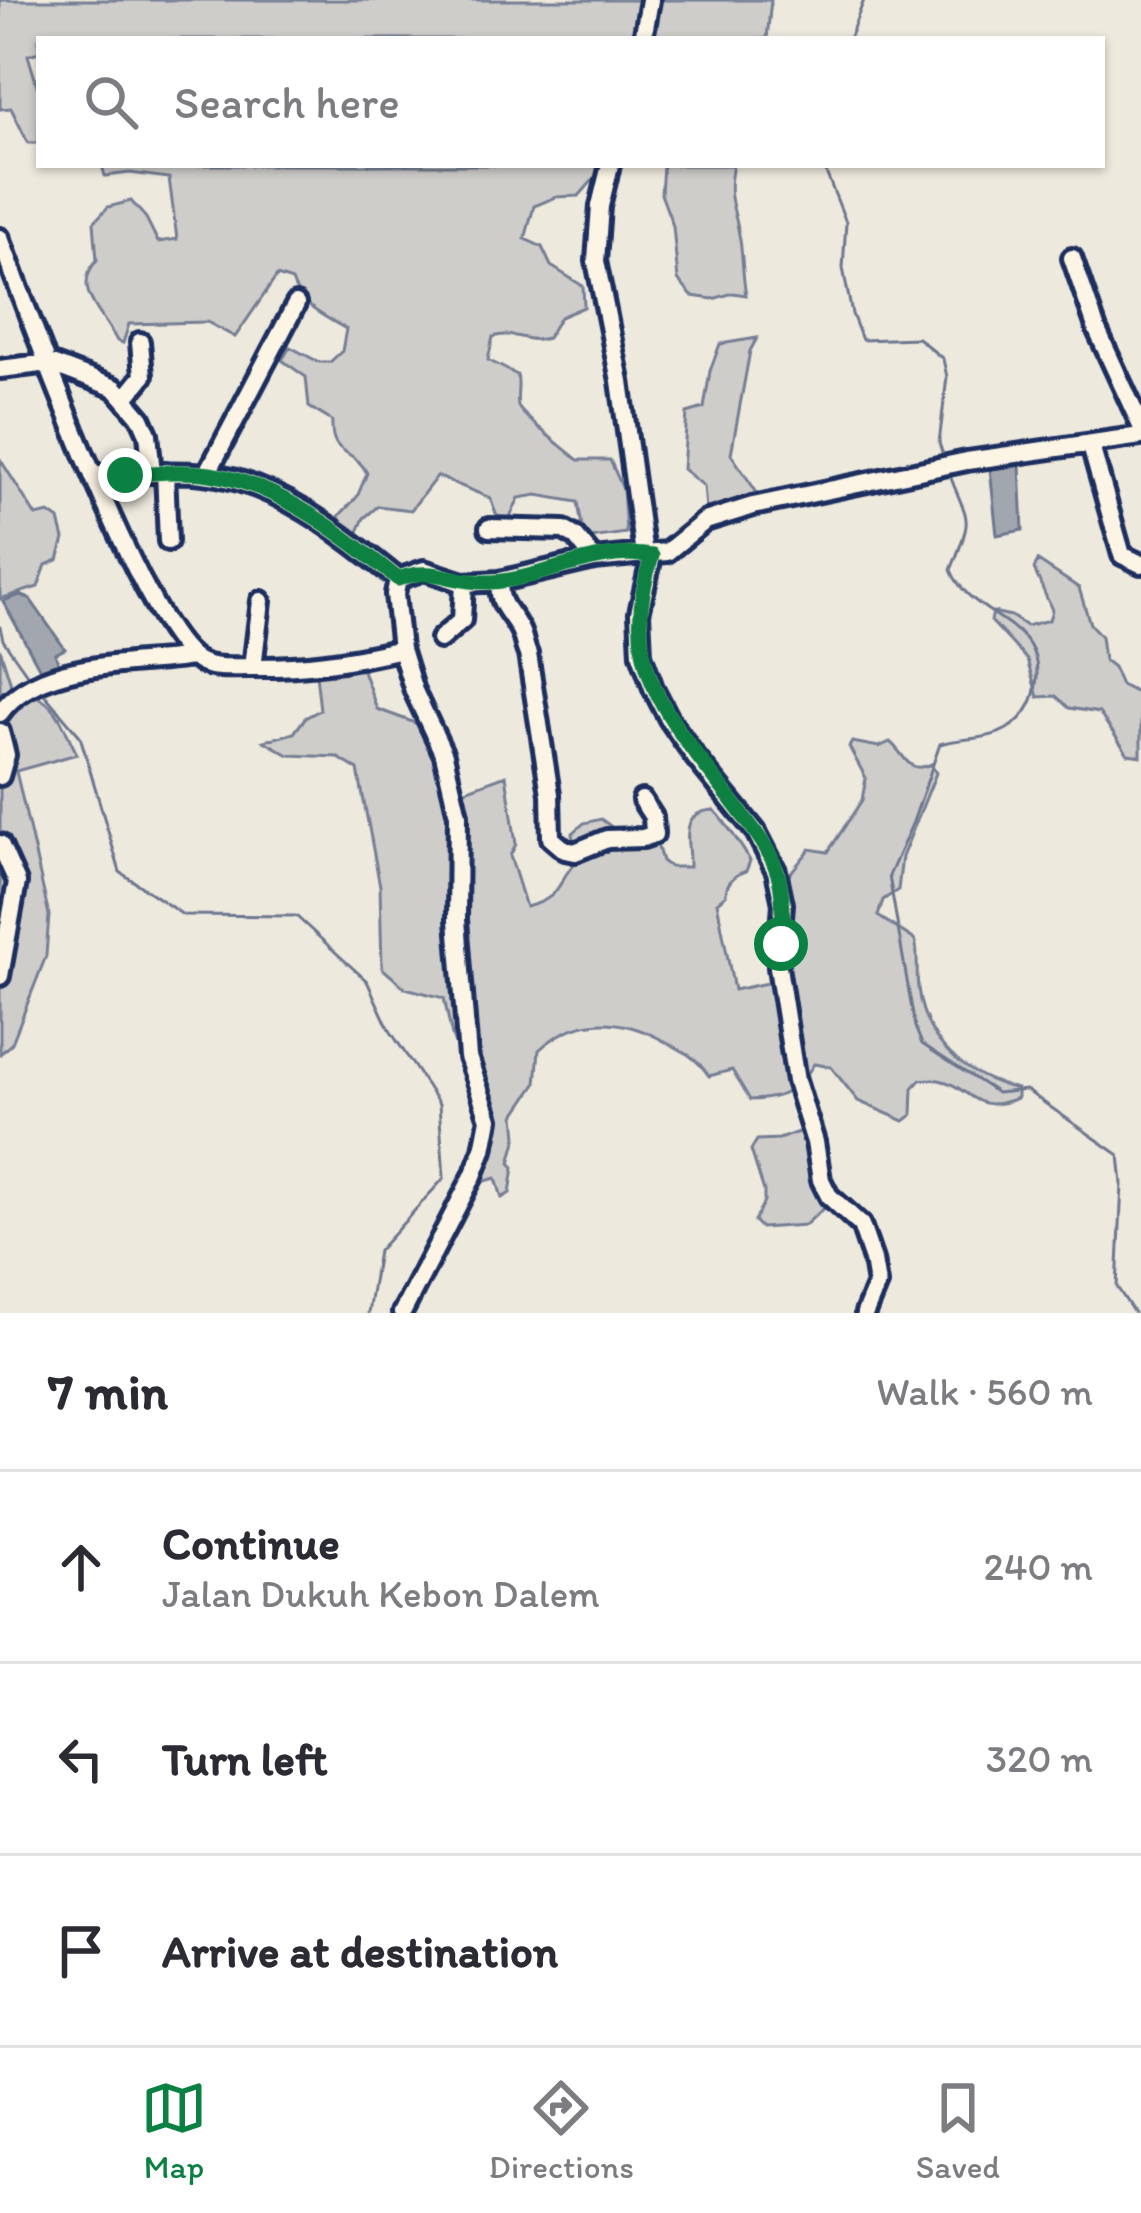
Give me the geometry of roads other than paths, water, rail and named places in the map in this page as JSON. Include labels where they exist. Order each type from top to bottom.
[{"type":"street","points":[[644,36],[650,0]]},
{"type":"street","points":[[609,168],[599,206],[596,261],[648,555],[639,613],[641,654],[669,719],[756,832],[776,871],[783,904],[779,980],[796,1081],[821,1180],[829,1196],[861,1225],[873,1260],[877,1284],[865,1313]]},
{"type":"street","points":[[0,238],[77,444],[134,568],[193,657]]},
{"type":"street","points":[[1072,258],[1097,330],[1141,425]]},
{"type":"street","points":[[207,474],[296,304]]},
{"type":"street","points":[[125,397],[143,376],[140,342]]},
{"type":"street","points":[[0,370],[49,363],[90,376],[125,397],[148,434],[168,541]]},
{"type":"street","points":[[398,579],[424,570],[464,583],[500,581],[594,559],[667,552],[705,521],[732,512],[967,461],[1141,436]]},
{"type":"street","points":[[1090,446],[1122,556],[1141,564]]},
{"type":"street","points":[[93,474],[207,474],[238,480],[307,512],[398,579]]},
{"type":"street","points":[[489,528],[564,530],[594,559]]},
{"type":"street","points":[[398,579],[395,595],[401,649],[413,691],[444,755],[458,815],[457,920],[469,1057],[489,1119],[472,1176],[402,1313]]},
{"type":"street","points":[[500,581],[498,595],[521,631],[528,654],[550,794],[551,838],[575,852],[608,839],[654,834],[642,800]]},
{"type":"street","points":[[440,639],[462,620],[464,583]]},
{"type":"street","points":[[254,667],[261,601]]},
{"type":"street","points":[[0,713],[29,689],[122,662],[193,657],[216,666],[339,664],[401,649]]},
{"type":"street","points":[[0,732],[6,755],[0,776]]},
{"type":"street","points":[[0,844],[17,881],[0,976]]},
{"type":"waterway","points":[[850,36],[864,0]]},
{"type":"waterway","points":[[824,168],[846,222],[843,268],[862,340],[918,338],[943,359],[947,377],[939,443],[945,461]]},
{"type":"waterway","points":[[948,470],[966,518],[951,570],[975,601],[1022,636],[1037,669],[1032,700],[1015,724],[990,736],[940,744],[889,876],[915,1027],[922,1044],[997,1093],[1026,1090],[1119,1155],[1117,1287],[1134,1313]]},
{"type":"waterway","points":[[0,627],[3,640],[29,677]]},
{"type":"waterway","points":[[39,688],[80,736],[120,872],[183,915],[296,916],[367,981],[389,1029],[439,1104],[444,1178],[378,1251],[368,1313]]}]
